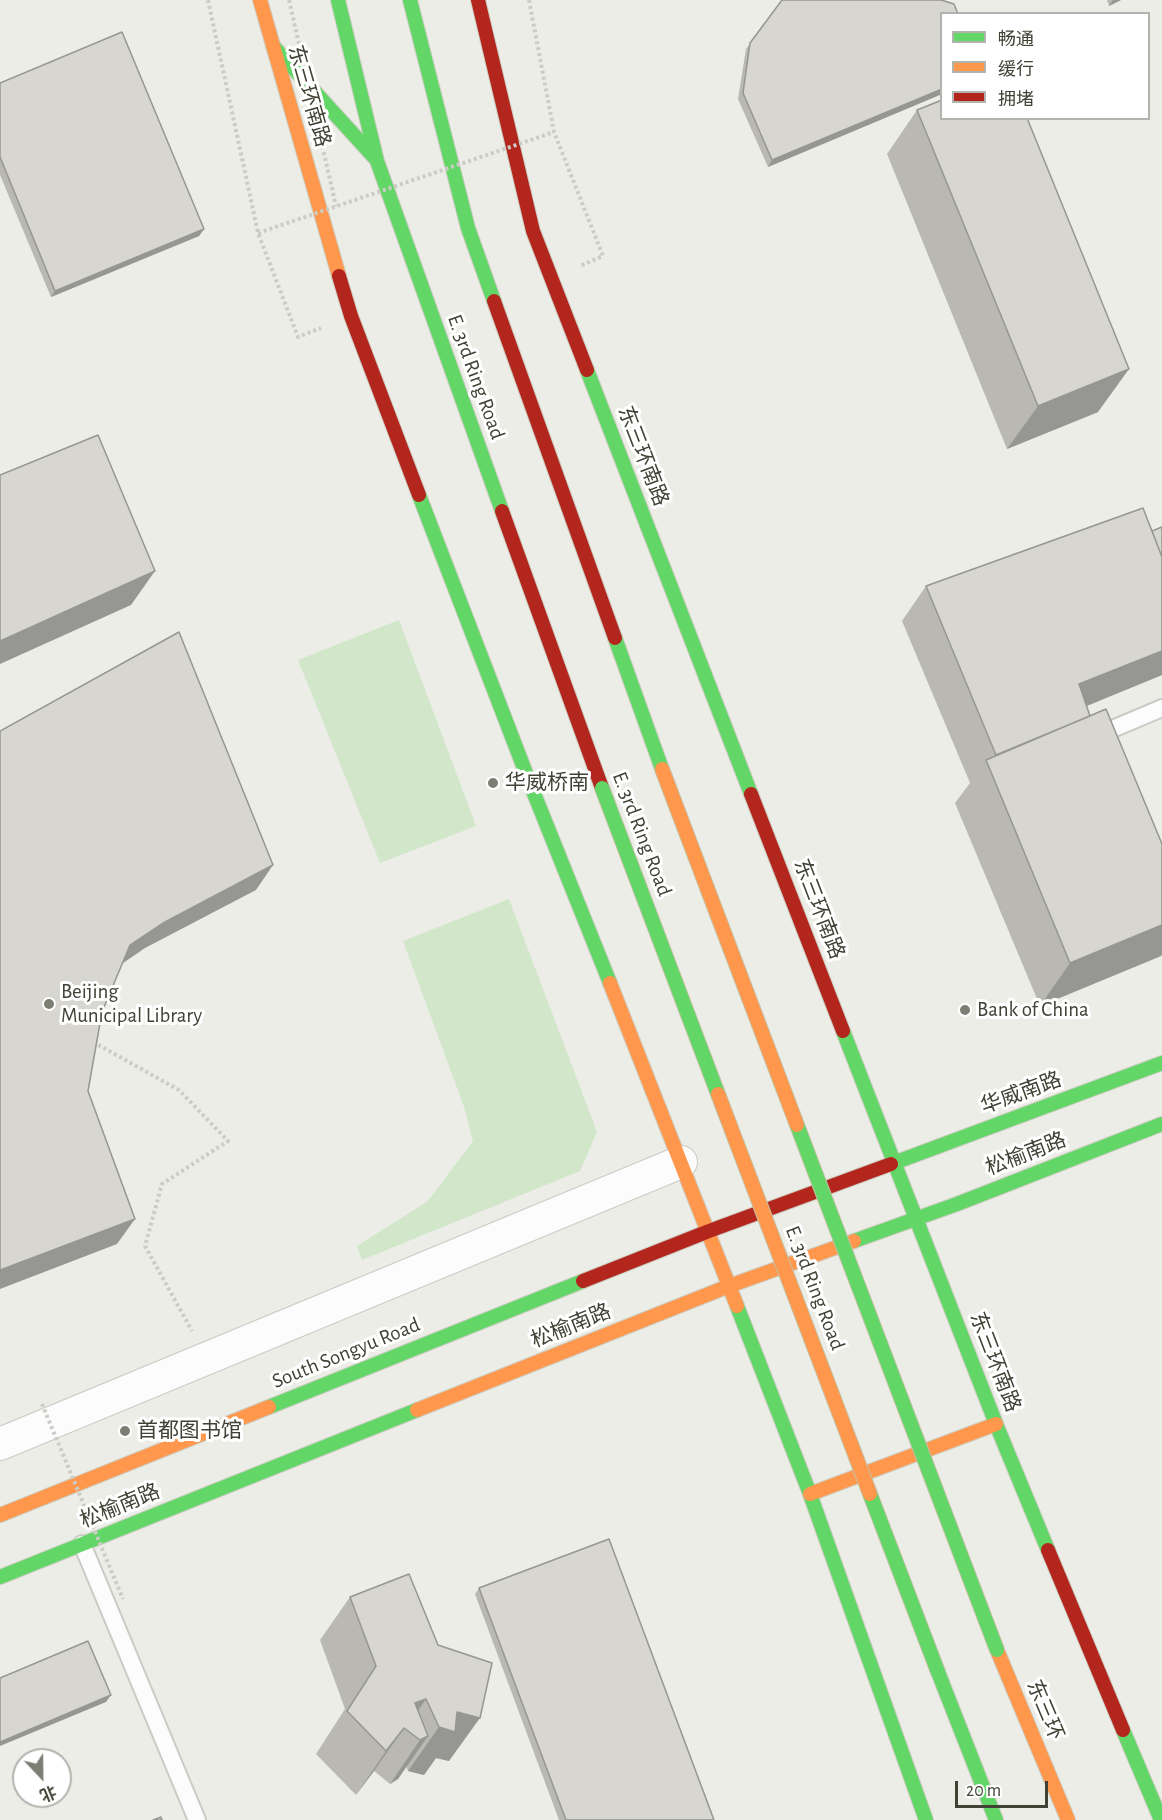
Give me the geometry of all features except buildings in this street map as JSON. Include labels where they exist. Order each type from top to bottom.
[{"type":"main road","name":"东三环南路","points":[[260,0],[351,316],[529,781],[709,1231],[810,1494],[926,1820]]},
{"type":"main road","name":"E. 3rd Ring Road","points":[[338,0],[377,161],[602,788],[996,1820]]},
{"type":"main road","name":"E. 3rd Ring Road","points":[[410,0],[468,228],[662,768],[997,1650]]},
{"type":"main road","name":"东三环南路","points":[[478,0],[533,231],[996,1424],[1161,1820]]},
{"type":"main road","points":[[273,46],[377,161]]},
{"type":"main road","name":"华威南路","points":[[709,1231],[1162,1063]]},
{"type":"main road","name":"松榆南路","points":[[0,1576],[729,1286],[916,1218],[1162,1124]]},
{"type":"main road","name":"South Songyu Road","points":[[0,1515],[709,1231]]},
{"type":"main road","points":[[810,1494],[996,1424]]},
{"type":"main road","name":"东三环","points":[[997,1650],[1068,1820]]},
{"type":"street","points":[[0,1444],[681,1162]]},
{"type":"lane","points":[[1111,754],[1102,733],[1162,708]]},
{"type":"lane","points":[[81,1544],[196,1820]]},
{"type":"path","points":[[208,0],[258,232],[298,337]]},
{"type":"path","points":[[289,0],[336,206]]},
{"type":"path","points":[[529,0],[554,132],[603,256]]},
{"type":"path","points":[[258,232],[554,132]]},
{"type":"path","points":[[84,1037],[179,1090],[228,1141],[162,1184],[146,1246],[206,1358]]},
{"type":"path","points":[[42,1404],[123,1599]]},
{"type":"green space","points":[[399,620],[476,826],[380,863],[298,660]]},
{"type":"green space","points":[[509,899],[597,1132],[580,1171],[362,1260],[357,1246],[428,1201],[473,1141],[464,1107],[403,941]]},
{"type":"traffic: fast","points":[[338,0],[377,161],[502,511]]},
{"type":"traffic: fast","points":[[410,0],[468,228],[494,301]]},
{"type":"traffic: fast","points":[[273,46],[374,157]]},
{"type":"traffic: fast","points":[[587,370],[751,794]]},
{"type":"traffic: fast","points":[[419,495],[529,781],[610,983]]},
{"type":"traffic: fast","points":[[615,638],[662,769]]},
{"type":"traffic: fast","points":[[602,788],[718,1094]]},
{"type":"traffic: fast","points":[[843,1031],[996,1424],[1048,1550]]},
{"type":"traffic: fast","points":[[891,1164],[1162,1063]]},
{"type":"traffic: fast","points":[[854,1241],[957,1204],[1162,1124]]},
{"type":"traffic: fast","points":[[797,1125],[997,1650]]},
{"type":"traffic: fast","points":[[269,1407],[583,1281]]},
{"type":"traffic: fast","points":[[737,1306],[810,1494],[926,1820]]},
{"type":"traffic: fast","points":[[0,1577],[417,1410]]},
{"type":"traffic: fast","points":[[870,1494],[938,1672]]},
{"type":"traffic: fast","points":[[938,1672],[996,1820]]},
{"type":"traffic: fast","points":[[1123,1730],[1161,1820]]},
{"type":"traffic: slow","points":[[260,0],[339,276]]},
{"type":"traffic: slow","points":[[662,769],[797,1125]]},
{"type":"traffic: slow","points":[[610,983],[737,1306]]},
{"type":"traffic: slow","points":[[718,1094],[870,1494]]},
{"type":"traffic: slow","points":[[417,1410],[729,1286],[854,1241]]},
{"type":"traffic: slow","points":[[0,1515],[269,1407]]},
{"type":"traffic: slow","points":[[810,1494],[996,1424]]},
{"type":"traffic: slow","points":[[997,1650],[1068,1820]]},
{"type":"traffic: jam","points":[[478,0],[533,231],[587,370]]},
{"type":"traffic: jam","points":[[339,276],[351,316],[419,495]]},
{"type":"traffic: jam","points":[[494,301],[615,638]]},
{"type":"traffic: jam","points":[[502,511],[602,788]]},
{"type":"traffic: jam","points":[[751,794],[843,1031]]},
{"type":"traffic: jam","points":[[583,1281],[709,1231],[891,1164]]},
{"type":"traffic: jam","points":[[1048,1550],[1123,1730]]},
{"type":"place","name":"华威桥南","points":[[493,783]]},
{"type":"place","name":"Beijing Municipal Library","points":[[49,1004]]},
{"type":"place","name":"Bank of China","points":[[965,1010]]},
{"type":"place","name":"首都图书馆","points":[[125,1431]]}]
